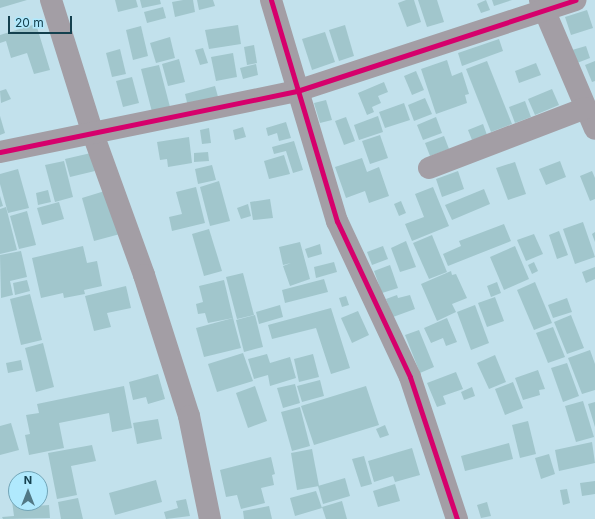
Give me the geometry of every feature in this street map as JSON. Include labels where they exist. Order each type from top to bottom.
[{"type":"street","points":[[51,0],[93,134],[144,275],[189,416],[210,519]]},
{"type":"street","points":[[271,0],[297,91],[309,122],[337,222],[410,377],[458,519]]},
{"type":"street","points":[[0,152],[297,91],[542,5],[575,0]]},
{"type":"street","points":[[542,5],[585,108],[595,128]]},
{"type":"street","points":[[429,168],[585,108]]},
{"type":"building","points":[[0,0],[27,0],[0,8]]},
{"type":"building","points":[[115,0],[136,0],[138,7],[118,12]]},
{"type":"building","points":[[140,0],[160,0],[161,4],[142,8]]},
{"type":"building","points":[[193,0],[195,12],[175,17],[172,2]]},
{"type":"building","points":[[197,0],[213,0],[215,6],[199,10]]},
{"type":"building","points":[[406,0],[414,0],[421,22],[407,27],[398,3]]},
{"type":"building","points":[[418,0],[437,0],[444,22],[427,27]]},
{"type":"building","points":[[486,0],[490,10],[481,13],[477,4]]},
{"type":"building","points":[[492,0],[512,0],[494,6]]},
{"type":"building","points":[[163,7],[166,18],[147,23],[144,12]]},
{"type":"building","points":[[587,10],[593,28],[571,35],[565,17]]},
{"type":"building","points":[[36,24],[50,70],[34,74],[27,53],[11,58],[6,41],[0,43],[0,35]]},
{"type":"building","points":[[238,25],[241,44],[209,49],[205,30]]},
{"type":"building","points":[[345,25],[354,56],[339,61],[329,30]]},
{"type":"building","points":[[141,26],[148,56],[133,60],[126,30]]},
{"type":"building","points":[[325,32],[335,62],[312,70],[302,39]]},
{"type":"building","points":[[170,37],[175,58],[156,63],[150,43]]},
{"type":"building","points":[[499,39],[503,51],[462,66],[458,53]]},
{"type":"building","points":[[254,45],[257,63],[247,65],[244,47]]},
{"type":"building","points":[[586,46],[590,58],[577,63],[572,50]]},
{"type":"building","points":[[203,48],[208,63],[200,65],[195,50]]},
{"type":"building","points":[[120,49],[126,74],[112,77],[106,53]]},
{"type":"building","points":[[233,53],[237,77],[216,81],[211,57]]},
{"type":"building","points":[[179,59],[185,82],[168,86],[162,64]]},
{"type":"building","points":[[447,60],[452,76],[462,72],[469,94],[465,95],[467,103],[436,114],[421,69]]},
{"type":"building","points":[[487,61],[512,124],[491,132],[466,69]]},
{"type":"building","points":[[595,61],[595,81],[592,82],[585,65]]},
{"type":"building","points":[[536,63],[541,75],[519,83],[515,71]]},
{"type":"building","points":[[256,64],[258,75],[243,79],[240,68]]},
{"type":"building","points":[[159,65],[170,107],[152,112],[141,69]]},
{"type":"building","points":[[416,71],[424,90],[412,95],[404,76]]},
{"type":"building","points":[[132,77],[139,103],[123,107],[116,81]]},
{"type":"building","points":[[384,82],[388,92],[378,96],[381,103],[372,107],[374,112],[367,115],[358,93]]},
{"type":"building","points":[[215,86],[220,104],[189,111],[185,94]]},
{"type":"building","points":[[6,89],[11,99],[1,103],[0,91]]},
{"type":"building","points":[[552,89],[559,105],[535,115],[528,99]]},
{"type":"building","points":[[425,98],[432,114],[414,121],[408,105]]},
{"type":"building","points":[[326,100],[332,120],[320,123],[314,103]]},
{"type":"building","points":[[525,101],[531,117],[515,123],[509,107]]},
{"type":"building","points":[[404,103],[410,120],[385,128],[379,112]]},
{"type":"building","points":[[0,116],[5,133],[0,135]]},
{"type":"building","points":[[378,116],[383,132],[359,140],[354,125]]},
{"type":"building","points":[[346,117],[355,141],[344,145],[335,121]]},
{"type":"building","points":[[436,117],[442,133],[423,140],[417,125]]},
{"type":"building","points":[[286,122],[291,138],[279,141],[277,133],[268,136],[266,128]]},
{"type":"building","points":[[483,124],[487,135],[472,140],[468,130]]},
{"type":"building","points":[[243,127],[246,137],[235,140],[233,130]]},
{"type":"building","points":[[209,128],[211,143],[202,144],[200,130]]},
{"type":"building","points":[[380,135],[388,158],[370,164],[362,141]]},
{"type":"building","points":[[444,136],[449,149],[430,156],[425,143]]},
{"type":"building","points":[[189,137],[192,163],[168,167],[167,159],[160,160],[157,142]]},
{"type":"building","points":[[294,141],[303,170],[293,173],[286,151],[274,154],[272,147]]},
{"type":"building","points":[[208,152],[209,161],[194,162],[194,153]]},
{"type":"building","points":[[91,153],[95,171],[70,177],[65,159]]},
{"type":"building","points":[[284,155],[290,174],[269,179],[264,161]]},
{"type":"building","points":[[362,158],[367,172],[379,167],[389,196],[369,203],[365,191],[346,198],[335,167]]},
{"type":"building","points":[[64,161],[73,197],[55,202],[45,165]]},
{"type":"building","points":[[560,161],[566,177],[546,185],[539,169]]},
{"type":"building","points":[[515,162],[526,194],[508,200],[496,168]]},
{"type":"building","points":[[212,165],[216,180],[198,184],[195,169]]},
{"type":"building","points":[[18,169],[29,208],[8,213],[0,184],[0,174]]},
{"type":"building","points":[[458,171],[464,189],[442,197],[436,179]]},
{"type":"building","points":[[592,171],[595,178],[595,199],[590,201],[580,176]]},
{"type":"building","points":[[219,181],[230,221],[210,226],[200,187]]},
{"type":"building","points":[[196,187],[205,223],[172,231],[169,217],[182,214],[176,192]]},
{"type":"building","points":[[433,187],[449,226],[412,241],[405,224],[424,217],[415,194]]},
{"type":"building","points":[[484,189],[490,204],[452,220],[445,205]]},
{"type":"building","points":[[48,190],[51,202],[38,205],[36,193]]},
{"type":"building","points":[[108,190],[120,234],[94,241],[82,198]]},
{"type":"building","points":[[0,196],[3,206],[0,207]]},
{"type":"building","points":[[270,199],[273,218],[253,220],[250,202]]},
{"type":"building","points":[[401,201],[406,213],[399,216],[394,204]]},
{"type":"building","points":[[59,202],[64,219],[42,225],[37,208]]},
{"type":"building","points":[[248,204],[251,216],[241,219],[237,208]]},
{"type":"building","points":[[6,207],[17,250],[0,254],[0,209]]},
{"type":"building","points":[[27,211],[36,245],[19,249],[10,216]]},
{"type":"building","points":[[583,222],[595,257],[575,264],[563,229]]},
{"type":"building","points":[[504,224],[511,241],[448,266],[443,254],[461,246],[459,241]]},
{"type":"building","points":[[209,229],[222,271],[204,276],[192,234]]},
{"type":"building","points":[[559,231],[568,255],[557,259],[549,235]]},
{"type":"building","points":[[595,232],[595,242],[592,234]]},
{"type":"building","points":[[534,234],[543,254],[526,261],[517,240]]},
{"type":"building","points":[[432,235],[447,272],[429,279],[413,243]]},
{"type":"building","points":[[406,241],[416,267],[400,272],[391,248]]},
{"type":"building","points":[[300,242],[310,279],[290,286],[283,266],[291,263],[283,265],[279,247]]},
{"type":"building","points":[[320,244],[322,254],[308,258],[305,249]]},
{"type":"building","points":[[83,246],[87,263],[97,261],[102,286],[84,290],[85,294],[64,298],[63,293],[41,298],[32,258]]},
{"type":"building","points":[[383,246],[388,259],[372,265],[367,252]]},
{"type":"building","points":[[515,246],[529,279],[504,290],[490,257]]},
{"type":"building","points":[[21,251],[27,277],[10,281],[13,295],[1,298],[0,255]]},
{"type":"building","points":[[334,262],[337,272],[316,278],[314,267]]},
{"type":"building","points":[[534,262],[538,271],[532,274],[528,265]]},
{"type":"building","points":[[390,265],[398,288],[382,293],[374,271]]},
{"type":"building","points":[[595,267],[595,279],[586,283],[582,272]]},
{"type":"building","points":[[451,271],[452,275],[456,274],[467,298],[452,304],[456,312],[437,321],[421,284]]},
{"type":"building","points":[[243,273],[254,315],[237,319],[226,277]]},
{"type":"building","points":[[324,279],[328,292],[285,303],[282,290]]},
{"type":"building","points":[[27,280],[30,291],[15,295],[13,283]]},
{"type":"building","points":[[224,280],[233,318],[208,323],[205,313],[198,314],[196,304],[203,302],[199,286]]},
{"type":"building","points":[[497,282],[501,293],[491,297],[487,286]]},
{"type":"building","points":[[535,282],[552,323],[534,330],[517,290]]},
{"type":"building","points":[[126,286],[131,308],[107,313],[111,327],[94,331],[85,296]]},
{"type":"building","points":[[30,294],[42,340],[21,345],[10,299]]},
{"type":"building","points":[[397,295],[398,298],[410,295],[415,309],[393,317],[386,299]]},
{"type":"building","points":[[346,296],[349,305],[342,307],[339,298]]},
{"type":"building","points":[[495,297],[504,321],[487,327],[478,303]]},
{"type":"building","points":[[567,298],[572,312],[553,318],[548,305]]},
{"type":"building","points":[[280,305],[283,317],[259,324],[256,312]]},
{"type":"building","points":[[475,305],[489,343],[471,350],[457,312]]},
{"type":"building","points":[[331,308],[350,368],[331,374],[316,328],[272,339],[268,325]]},
{"type":"building","points":[[358,311],[369,335],[352,343],[341,318]]},
{"type":"building","points":[[255,315],[263,347],[244,352],[236,320]]},
{"type":"building","points":[[571,315],[584,348],[567,354],[554,322]]},
{"type":"building","points":[[233,318],[241,348],[204,357],[196,328]]},
{"type":"building","points":[[447,318],[457,342],[446,346],[443,338],[431,343],[424,328]]},
{"type":"building","points":[[553,327],[565,357],[548,363],[536,333]]},
{"type":"building","points":[[419,330],[434,367],[420,373],[405,335]]},
{"type":"building","points":[[43,343],[54,387],[36,392],[25,348]]},
{"type":"building","points":[[590,350],[595,364],[595,390],[582,394],[568,358]]},
{"type":"building","points":[[243,353],[253,381],[217,392],[208,364]]},
{"type":"building","points":[[267,354],[270,363],[290,357],[296,378],[270,386],[268,375],[254,379],[248,359]]},
{"type":"building","points":[[313,354],[319,377],[299,382],[294,359]]},
{"type":"building","points":[[495,355],[506,382],[489,389],[477,363]]},
{"type":"building","points":[[21,360],[23,370],[8,373],[6,363]]},
{"type":"building","points":[[567,363],[579,396],[563,402],[551,368]]},
{"type":"building","points":[[538,370],[545,389],[539,390],[540,395],[523,400],[515,378]]},
{"type":"building","points":[[456,372],[463,389],[443,396],[446,404],[437,407],[427,383]]},
{"type":"building","points":[[158,374],[165,399],[148,404],[146,397],[133,400],[129,382]]},
{"type":"building","points":[[320,380],[324,396],[302,402],[297,386]]},
{"type":"building","points":[[513,382],[523,408],[505,415],[495,389]]},
{"type":"building","points":[[295,384],[300,403],[283,408],[277,388]]},
{"type":"building","points":[[124,386],[132,428],[112,432],[109,413],[59,423],[64,448],[29,455],[25,435],[30,434],[26,415],[39,413],[37,404]]},
{"type":"building","points":[[255,386],[267,421],[248,428],[236,393]]},
{"type":"building","points":[[366,386],[379,425],[314,445],[301,406]]},
{"type":"building","points":[[472,387],[475,396],[464,400],[461,392]]},
{"type":"building","points":[[583,401],[594,437],[576,442],[565,406]]},
{"type":"building","points":[[595,402],[595,427],[588,404]]},
{"type":"building","points":[[300,407],[310,446],[292,451],[281,412]]},
{"type":"building","points":[[158,419],[162,439],[137,444],[133,423]]},
{"type":"building","points":[[528,421],[536,454],[520,458],[512,425]]},
{"type":"building","points":[[11,423],[19,450],[0,455],[0,426]]},
{"type":"building","points":[[385,425],[389,435],[380,438],[376,429]]},
{"type":"building","points":[[592,442],[595,463],[559,471],[555,450]]},
{"type":"building","points":[[509,443],[513,459],[465,471],[461,456]]},
{"type":"building","points":[[92,445],[96,461],[71,466],[77,495],[57,499],[48,453]]},
{"type":"building","points":[[412,448],[420,475],[395,482],[393,476],[374,482],[368,461]]},
{"type":"building","points":[[312,449],[319,486],[297,490],[291,453]]},
{"type":"building","points":[[549,454],[555,474],[541,479],[535,458]]},
{"type":"building","points":[[364,456],[372,484],[361,487],[352,459]]},
{"type":"building","points":[[271,457],[275,474],[272,475],[274,485],[261,488],[265,503],[241,509],[237,495],[226,497],[220,470]]},
{"type":"building","points":[[345,478],[350,496],[323,504],[318,486]]},
{"type":"building","points":[[156,480],[162,502],[115,515],[109,493]]},
{"type":"building","points":[[595,481],[595,494],[582,496],[580,483]]},
{"type":"building","points":[[395,484],[400,501],[378,507],[373,491]]},
{"type":"building","points":[[567,489],[570,503],[563,505],[560,490]]},
{"type":"building","points":[[316,491],[322,508],[295,516],[290,498]]},
{"type":"building","points":[[78,498],[83,519],[61,519],[58,502]]},
{"type":"building","points":[[186,499],[190,516],[166,519],[164,512],[178,508],[176,501]]},
{"type":"building","points":[[342,501],[347,519],[326,519],[322,507]]},
{"type":"building","points":[[487,502],[491,516],[481,518],[477,505]]},
{"type":"building","points":[[49,505],[50,518],[3,519],[2,517],[14,516],[13,511],[48,511]]},
{"type":"building","points":[[269,506],[272,519],[244,519],[243,511]]},
{"type":"cycle path","points":[[271,0],[337,221],[410,377],[457,519]]},
{"type":"cycle path","points":[[0,152],[297,91],[575,0]]}]
